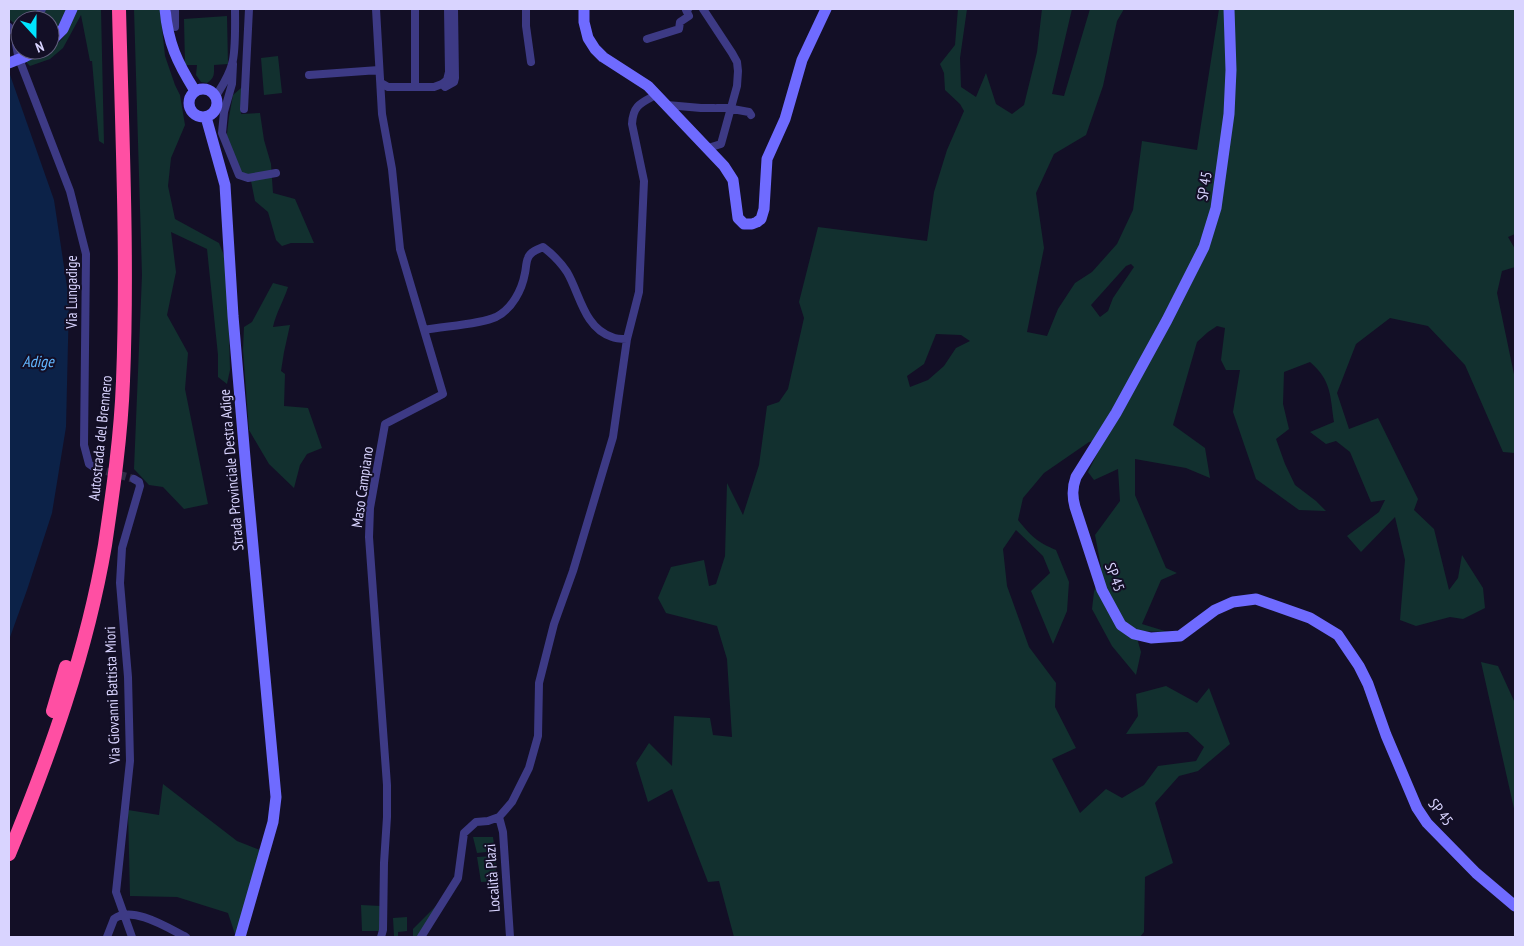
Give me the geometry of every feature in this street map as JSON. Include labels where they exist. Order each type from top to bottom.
[{"type":"highway","name":"Autostrada del Brennero","points":[[9,829],[50,720],[69,656],[89,574],[102,505],[107,465],[114,383],[116,285],[110,9]]},
{"type":"highway","name":"Autostrada del Brennero","points":[[9,854],[31,800],[68,693],[84,639],[104,546],[117,455],[123,382],[125,292],[119,9]]},
{"type":"street","points":[[60,33],[72,9]]},
{"type":"street","points":[[165,9],[167,30],[172,48],[180,68],[194,91]]},
{"type":"street","points":[[175,9],[175,27]]},
{"type":"street","points":[[235,9],[236,25],[232,84],[224,112],[222,133],[239,175],[248,178],[276,173]]},
{"type":"street","points":[[244,109],[248,9]]},
{"type":"street","name":"Maso Campiano","points":[[376,9],[382,114],[392,169],[400,249],[442,394],[384,424],[370,508],[369,537],[387,784],[383,930],[381,937]]},
{"type":"street","points":[[415,9],[415,87]]},
{"type":"street","points":[[381,82],[388,87],[434,87],[447,80],[449,72],[448,9]]},
{"type":"street","points":[[442,84],[450,85],[454,82],[455,78],[454,9]]},
{"type":"street","points":[[526,9],[526,26],[531,62]]},
{"type":"street","points":[[584,9],[584,22],[588,38],[603,57],[648,86],[724,166],[732,180],[738,218],[744,224],[752,224],[761,219],[764,209],[768,159],[784,119],[802,60],[826,9]]},
{"type":"street","points":[[648,39],[678,29],[680,22],[689,16],[686,10],[688,9]]},
{"type":"street","points":[[702,9],[737,62],[738,71],[737,86],[720,144],[708,148]]},
{"type":"street","name":"SP 45","points":[[1229,9],[1231,62],[1229,114],[1216,208],[1204,247],[1167,320],[1116,413],[1076,477],[1072,496],[1075,507],[1102,590],[1122,625],[1134,634],[1151,638],[1180,636],[1215,610],[1234,602],[1256,599],[1310,618],[1338,636],[1360,666],[1386,735],[1417,808],[1427,823],[1476,873],[1515,906]]},
{"type":"street","name":"Via Lungadige","points":[[18,60],[70,191],[86,254],[84,445],[89,464],[95,468]]},
{"type":"street","points":[[216,96],[225,83],[233,64]]},
{"type":"street","points":[[309,74],[379,70]]},
{"type":"street","points":[[202,88],[210,90],[216,96],[216,109],[206,117],[195,115],[188,106],[190,95],[202,88]]},
{"type":"street","points":[[420,937],[458,878],[464,833],[476,822],[488,821],[499,817],[512,802],[528,768],[538,736],[539,683],[554,624],[573,571],[613,437],[627,339],[639,292],[644,181],[632,124],[632,115],[638,104],[656,95]]},
{"type":"street","points":[[666,105],[730,108],[749,112],[751,115]]},
{"type":"street","name":"Strada Provinciale Destra Adige","points":[[206,117],[225,185],[233,316],[276,797],[274,822],[240,937]]},
{"type":"street","points":[[424,330],[478,322],[496,317],[508,309],[516,298],[525,276],[528,257],[543,246],[566,271],[591,321],[602,332],[612,338],[627,339]]},
{"type":"street","name":"Via Giovanni Battista Miori","points":[[124,914],[116,892],[130,761],[128,677],[120,583],[122,548],[140,486],[139,482],[134,479]]},
{"type":"street","name":"Località Plazi","points":[[499,817],[503,832],[510,937]]},
{"type":"street","points":[[124,914],[132,937]]},
{"type":"street","points":[[107,937],[114,919],[118,915],[124,914],[138,915],[186,937]]},
{"type":"green space","points":[[9,9],[38,9],[10,10],[9,19]]},
{"type":"green space","points":[[68,9],[60,24],[60,10],[45,10]]},
{"type":"green space","points":[[76,9],[101,9],[104,144],[99,141],[92,61],[90,61],[81,15],[60,51],[60,41],[68,29]]},
{"type":"green space","points":[[134,9],[160,9],[165,56],[180,95],[185,125],[171,158],[168,186],[175,219],[219,243],[227,263],[230,370],[227,384],[218,377],[218,355],[207,249],[171,232],[176,272],[167,315],[188,353],[185,389],[208,504],[184,509],[163,487],[149,485],[134,469],[142,275]]},
{"type":"green space","points":[[958,9],[967,9],[960,58],[961,87],[976,97],[986,73],[996,104],[1012,114],[1024,105],[1037,52],[1042,9],[1072,9],[1052,94],[1064,96],[1090,9],[1124,9],[1117,21],[1103,86],[1086,135],[1054,154],[1036,193],[1044,248],[1027,332],[1047,336],[1058,309],[1075,283],[1092,272],[1117,244],[1133,210],[1142,141],[1197,150],[1219,9],[1515,9],[1515,234],[1508,237],[1515,249],[1515,267],[1502,271],[1497,293],[1515,379],[1515,453],[1503,452],[1465,365],[1428,326],[1390,318],[1356,344],[1337,393],[1349,429],[1378,418],[1418,499],[1414,510],[1434,529],[1449,590],[1458,578],[1462,555],[1483,588],[1485,608],[1463,619],[1450,617],[1416,626],[1400,620],[1405,560],[1395,517],[1361,552],[1347,536],[1379,512],[1385,500],[1371,502],[1350,452],[1336,441],[1326,444],[1310,432],[1334,422],[1329,389],[1322,376],[1310,362],[1284,372],[1283,404],[1289,429],[1276,439],[1295,485],[1326,511],[1299,510],[1256,479],[1233,412],[1240,370],[1226,370],[1221,360],[1225,328],[1217,326],[1197,342],[1173,425],[1205,448],[1210,478],[1186,468],[1135,459],[1135,495],[1166,568],[1177,573],[1161,580],[1142,624],[1168,632],[1135,631],[1141,652],[1136,675],[1112,646],[1092,609],[1094,592],[1101,567],[1095,535],[1120,501],[1118,469],[1094,480],[1088,472],[1104,440],[1089,442],[1044,473],[1023,498],[1018,520],[1035,538],[1056,550],[1069,582],[1067,611],[1053,644],[1031,591],[1050,573],[1043,556],[1016,530],[1003,549],[1007,586],[1029,647],[1056,683],[1055,707],[1076,748],[1052,759],[1080,813],[1106,789],[1122,798],[1144,785],[1158,766],[1196,761],[1204,747],[1188,732],[1126,734],[1138,716],[1136,694],[1166,686],[1197,703],[1209,688],[1230,744],[1198,771],[1179,776],[1155,803],[1173,863],[1145,877],[1144,932],[1140,937],[734,937],[719,881],[708,882],[672,789],[648,802],[636,763],[649,743],[672,766],[674,716],[710,718],[713,735],[732,737],[727,659],[717,626],[666,613],[658,598],[671,567],[704,560],[709,586],[716,584],[725,556],[727,483],[743,515],[759,465],[767,406],[779,402],[788,389],[804,318],[799,302],[818,227],[927,241],[934,192],[947,150],[964,111],[960,104],[945,90],[944,73],[940,64],[955,45]],"holes":[[[1131,264],[1134,267],[1113,298],[1108,311],[1100,317],[1091,305],[1126,266]],[[936,334],[961,335],[970,341],[956,348],[944,366],[928,380],[910,387],[907,376],[924,364]]]},
{"type":"green space","points":[[227,16],[228,64],[214,65],[213,77],[207,83],[201,82],[196,75],[197,65],[185,65],[184,19]]},
{"type":"green space","points":[[278,56],[282,93],[264,95],[261,58]]},
{"type":"green space","points":[[30,60],[47,60],[30,66],[26,62]]},
{"type":"green space","points":[[241,88],[241,114],[260,113],[264,140],[271,164],[273,193],[295,199],[314,243],[291,243],[282,246],[276,240],[268,212],[255,201],[251,181],[236,176],[226,142],[233,95]]},
{"type":"green space","points":[[273,283],[288,287],[273,327],[290,325],[281,371],[285,374],[284,406],[308,408],[322,448],[307,454],[300,465],[294,488],[269,464],[249,430],[243,350],[244,327],[252,322]]},
{"type":"green space","points":[[1481,662],[1498,666],[1515,703],[1515,813]]},
{"type":"green space","points":[[163,784],[237,841],[260,850],[240,929],[235,934],[228,913],[177,897],[130,896],[128,810],[159,815]]},
{"type":"green space","points":[[473,837],[493,837],[495,851],[477,853]]},
{"type":"green space","points":[[495,856],[497,881],[481,882],[477,857]]},
{"type":"green space","points":[[441,901],[418,937],[413,937],[413,929]]},
{"type":"green space","points":[[361,905],[381,906],[381,931],[362,931]]},
{"type":"green space","points":[[407,917],[407,931],[398,932],[398,936],[394,936],[393,918]]},
{"type":"water","name":"Adige","points":[[9,72],[54,200],[69,300],[66,427],[52,513],[9,640]]},
{"type":"tunnel","points":[[95,468],[134,479]]}]
